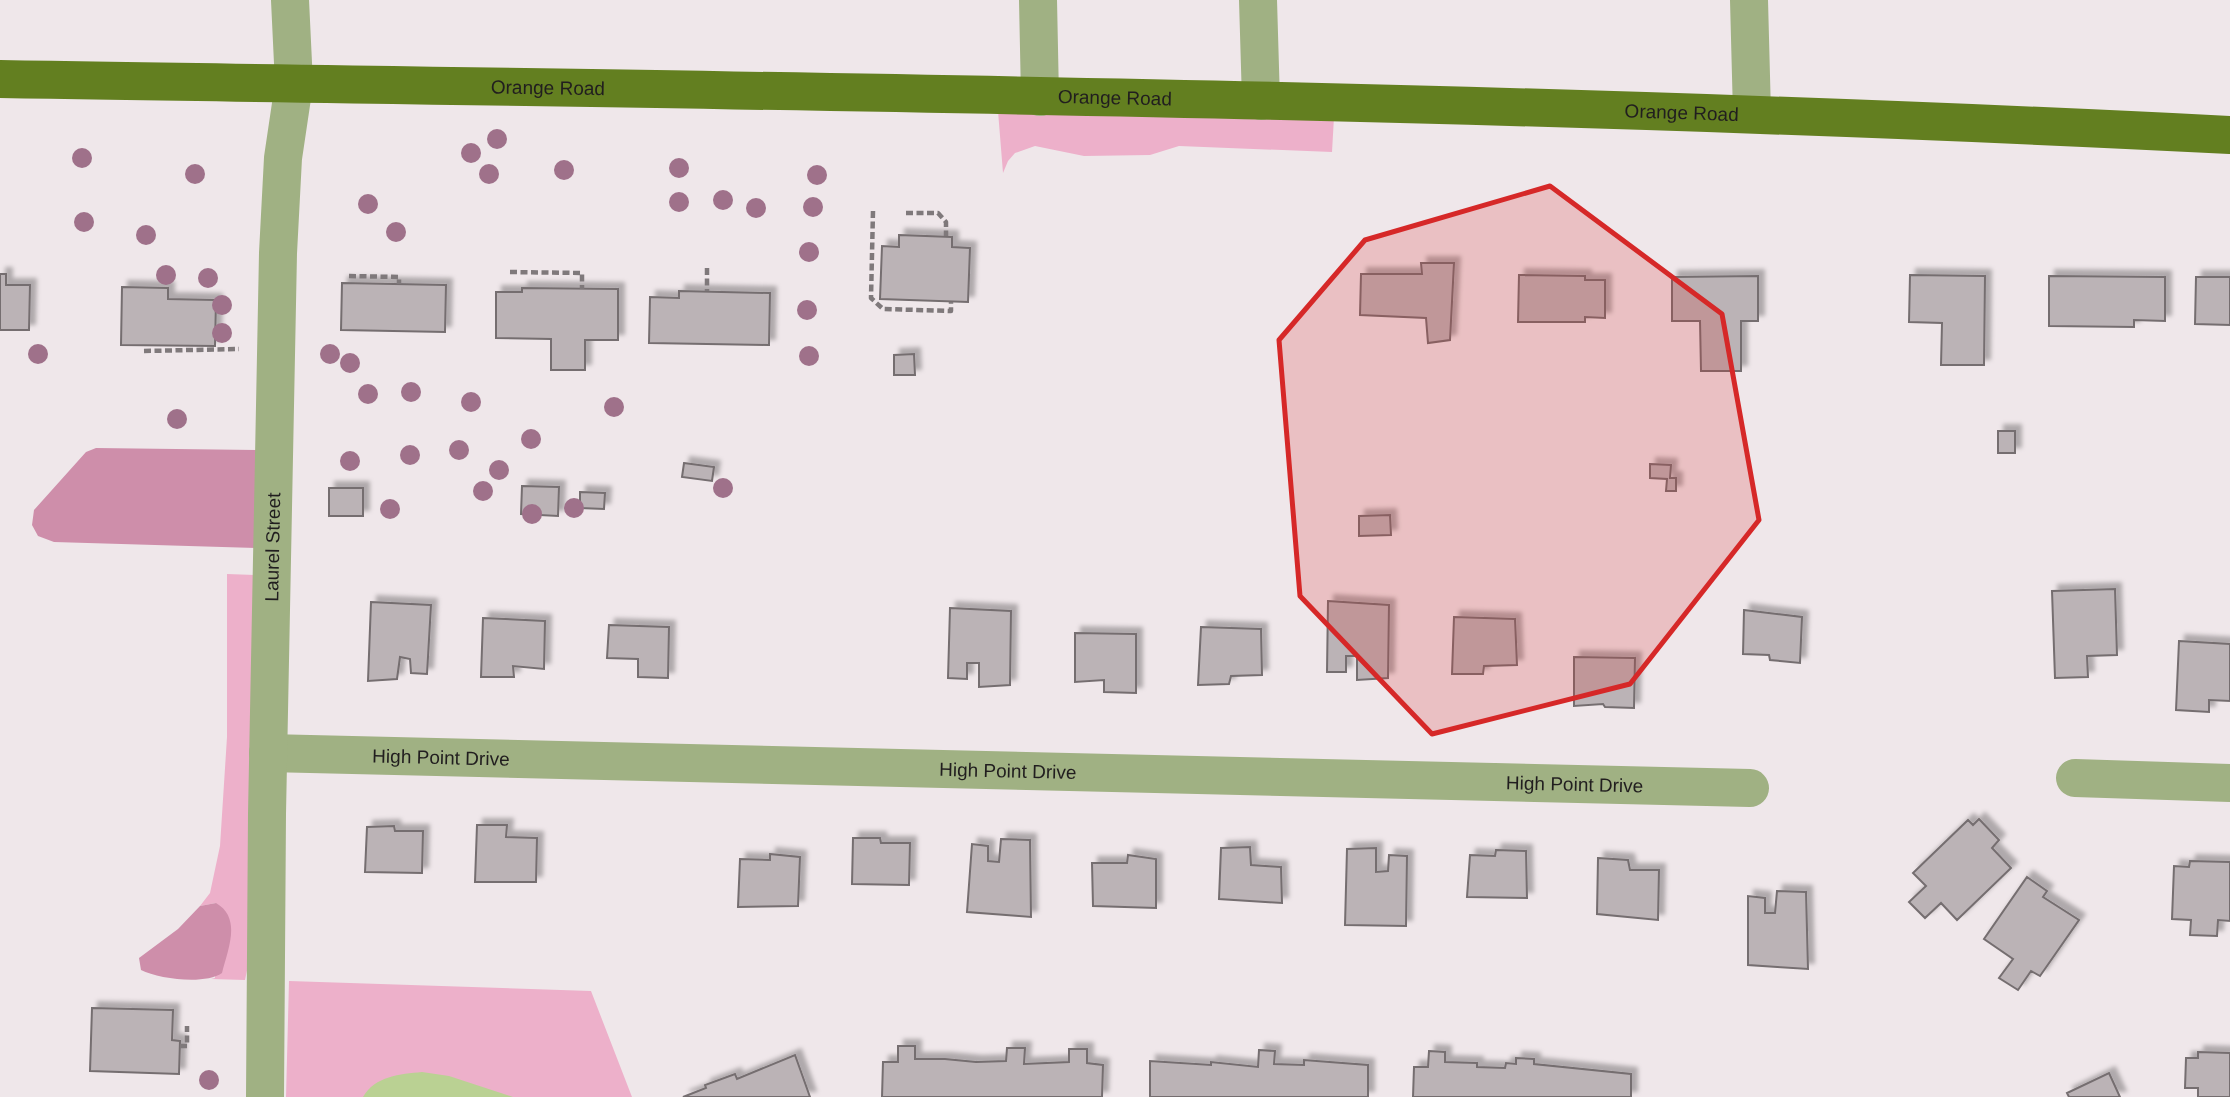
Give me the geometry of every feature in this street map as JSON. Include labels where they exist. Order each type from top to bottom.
[{"type":"main road","name":"Orange Road","points":[[0,79],[1468,105],[1900,119],[2230,135]]},
{"type":"street","name":"Laurel Street","points":[[265,1097],[268,753],[278,253],[283,158],[294,84],[290,0]]},
{"type":"street","points":[[1038,0],[1040,97]]},
{"type":"street","points":[[1258,0],[1261,101]]},
{"type":"street","points":[[1749,0],[1752,114]]},
{"type":"street","name":"High Point Drive","points":[[268,753],[1749,788]]},
{"type":"street","points":[[2075,778],[2230,783]]},
{"type":"path","points":[[873,211],[871,298],[883,309],[951,311],[951,302]]},
{"type":"path","points":[[906,213],[939,213],[946,222],[946,236]]},
{"type":"path","points":[[707,268],[707,292]]},
{"type":"path","points":[[510,272],[582,273],[582,289]]},
{"type":"path","points":[[349,276],[399,277],[399,284]]},
{"type":"path","points":[[144,351],[239,349]]},
{"type":"path","points":[[180,1046],[187,1046],[187,1026]]},
{"type":"highlighted area","points":[[1550,186],[1722,314],[1759,520],[1630,684],[1432,734],[1300,596],[1279,340],[1365,240]]},
{"type":"shaded area","points":[[998,111],[1334,117],[1332,152],[1179,146],[1150,155],[1084,156],[1035,146],[1015,153],[1003,173]]},
{"type":"shaded area","points":[[96,448],[258,450],[256,548],[54,542],[38,536],[32,525],[34,510],[86,452]]},
{"type":"shaded area","points":[[227,574],[255,575],[249,961],[245,980],[211,979],[215,978],[216,903],[200,906],[210,893],[220,846],[227,737]]},
{"type":"shaded area","points":[[216,903],[224,909],[231,925],[230,944],[222,973],[194,980],[159,976],[141,970],[139,958],[178,929],[200,906]]},
{"type":"shaded area","points":[[289,981],[591,991],[632,1097],[286,1097]]},
{"type":"shaded area","points":[[422,1072],[449,1076],[513,1097],[363,1097],[381,1080]]},
{"type":"building","points":[[899,235],[952,237],[952,247],[970,248],[968,302],[880,299],[882,246],[899,247]]},
{"type":"building","points":[[1421,263],[1454,263],[1450,340],[1428,343],[1426,318],[1360,315],[1361,274],[1422,274]]},
{"type":"building","points":[[0,274],[6,274],[6,285],[30,285],[29,330],[0,330]]},
{"type":"building","points":[[1519,275],[1585,276],[1585,280],[1605,280],[1605,318],[1585,317],[1585,322],[1518,322]]},
{"type":"building","points":[[1910,275],[1985,276],[1984,365],[1941,365],[1942,323],[1909,322]]},
{"type":"building","points":[[1758,276],[1758,321],[1741,321],[1741,371],[1701,371],[1700,321],[1672,321],[1672,277]]},
{"type":"building","points":[[2049,276],[2165,277],[2165,321],[2134,320],[2134,327],[2049,326]]},
{"type":"building","points":[[2196,277],[2230,277],[2230,325],[2195,324]]},
{"type":"building","points":[[342,283],[446,285],[445,332],[341,330]]},
{"type":"building","points":[[122,287],[168,288],[168,299],[216,300],[215,346],[121,345]]},
{"type":"building","points":[[522,288],[618,289],[618,340],[585,340],[585,370],[551,370],[551,339],[496,338],[496,292],[522,292]]},
{"type":"building","points":[[679,291],[770,293],[769,345],[649,343],[650,297],[679,298]]},
{"type":"building","points":[[914,354],[915,375],[894,375],[894,355]]},
{"type":"building","points":[[1998,431],[2015,431],[2015,453],[1998,453]]},
{"type":"building","points":[[684,463],[714,467],[712,481],[682,477]]},
{"type":"building","points":[[1650,464],[1671,465],[1670,478],[1676,478],[1676,491],[1666,491],[1667,479],[1650,478]]},
{"type":"building","points":[[522,486],[559,487],[558,516],[521,514]]},
{"type":"building","points":[[329,488],[363,488],[363,516],[329,516]]},
{"type":"building","points":[[580,492],[605,493],[604,509],[580,508]]},
{"type":"building","points":[[1390,515],[1391,535],[1359,536],[1359,516]]},
{"type":"building","points":[[2115,589],[2117,655],[2087,656],[2088,677],[2055,678],[2052,591]]},
{"type":"building","points":[[1328,601],[1389,605],[1388,678],[1357,680],[1357,656],[1346,656],[1346,672],[1327,672]]},
{"type":"building","points":[[371,602],[431,605],[427,674],[411,673],[410,659],[400,657],[397,679],[368,681]]},
{"type":"building","points":[[950,608],[1011,611],[1010,685],[979,687],[979,663],[967,663],[967,679],[948,678]]},
{"type":"building","points":[[1744,610],[1802,617],[1800,663],[1770,660],[1769,655],[1743,654]]},
{"type":"building","points":[[1454,617],[1515,619],[1517,665],[1484,666],[1483,674],[1452,674]]},
{"type":"building","points":[[483,618],[545,621],[544,669],[513,666],[514,677],[481,677]]},
{"type":"building","points":[[609,625],[669,627],[668,678],[638,677],[638,659],[607,658]]},
{"type":"building","points":[[1201,627],[1261,629],[1262,675],[1231,676],[1229,684],[1198,685]]},
{"type":"building","points":[[1075,633],[1136,634],[1136,693],[1104,692],[1104,680],[1075,682]]},
{"type":"building","points":[[2179,641],[2230,644],[2230,701],[2209,700],[2209,712],[2176,710]]},
{"type":"building","points":[[1574,657],[1635,658],[1634,708],[1605,707],[1603,704],[1574,706]]},
{"type":"building","points":[[1979,819],[1999,840],[1992,848],[2011,868],[1957,920],[1941,903],[1925,918],[1909,902],[1926,886],[1913,873],[1968,820],[1973,825]]},
{"type":"building","points":[[477,825],[507,825],[506,837],[537,838],[536,882],[475,882]]},
{"type":"building","points":[[394,826],[395,831],[423,831],[422,873],[365,872],[367,827]]},
{"type":"building","points":[[853,838],[880,838],[881,843],[910,843],[909,885],[852,884]]},
{"type":"building","points":[[1001,839],[1030,840],[1031,917],[967,912],[972,844],[988,846],[988,861],[999,862]]},
{"type":"building","points":[[1250,847],[1251,865],[1281,867],[1282,903],[1219,899],[1221,848]]},
{"type":"building","points":[[1376,848],[1376,872],[1388,871],[1389,855],[1407,856],[1406,926],[1345,925],[1347,849]]},
{"type":"building","points":[[1496,850],[1526,851],[1527,898],[1467,897],[1470,855],[1495,856]]},
{"type":"building","points":[[770,854],[800,857],[798,906],[738,907],[740,859],[770,860]]},
{"type":"building","points":[[1128,855],[1156,859],[1156,908],[1093,906],[1092,863],[1127,863]]},
{"type":"building","points":[[1598,858],[1628,860],[1630,870],[1659,870],[1658,920],[1597,914]]},
{"type":"building","points":[[2190,861],[2230,862],[2230,921],[2218,920],[2217,936],[2190,935],[2191,920],[2172,919],[2174,866],[2189,867]]},
{"type":"building","points":[[2027,877],[2047,891],[2043,897],[2079,920],[2040,976],[2031,971],[2018,990],[1999,978],[2013,959],[1984,939]]},
{"type":"building","points":[[1777,891],[1806,892],[1808,969],[1748,965],[1748,896],[1765,898],[1765,913],[1775,913]]},
{"type":"building","points":[[92,1008],[173,1010],[172,1040],[180,1041],[179,1074],[90,1071]]},
{"type":"building","points":[[898,1046],[915,1046],[915,1059],[976,1062],[1006,1061],[1007,1048],[1025,1048],[1024,1064],[1069,1062],[1069,1049],[1087,1049],[1087,1063],[1103,1065],[1102,1097],[882,1097],[883,1062],[898,1062]]},
{"type":"building","points":[[1259,1050],[1275,1051],[1274,1064],[1304,1065],[1304,1060],[1368,1065],[1368,1097],[1150,1097],[1150,1061],[1211,1065],[1211,1062],[1258,1067]]},
{"type":"building","points":[[1429,1051],[1445,1052],[1445,1062],[1477,1063],[1477,1067],[1505,1068],[1506,1063],[1516,1064],[1516,1058],[1534,1059],[1534,1064],[1631,1074],[1631,1097],[1413,1097],[1414,1067],[1428,1067]]},
{"type":"building","points":[[2198,1052],[2230,1053],[2230,1097],[2198,1097],[2198,1088],[2185,1088],[2186,1058],[2198,1058]]},
{"type":"building","points":[[795,1055],[810,1097],[683,1097],[706,1088],[705,1085],[735,1074],[737,1079]]},
{"type":"building","points":[[2109,1073],[2120,1097],[2069,1097],[2067,1093]]}]
